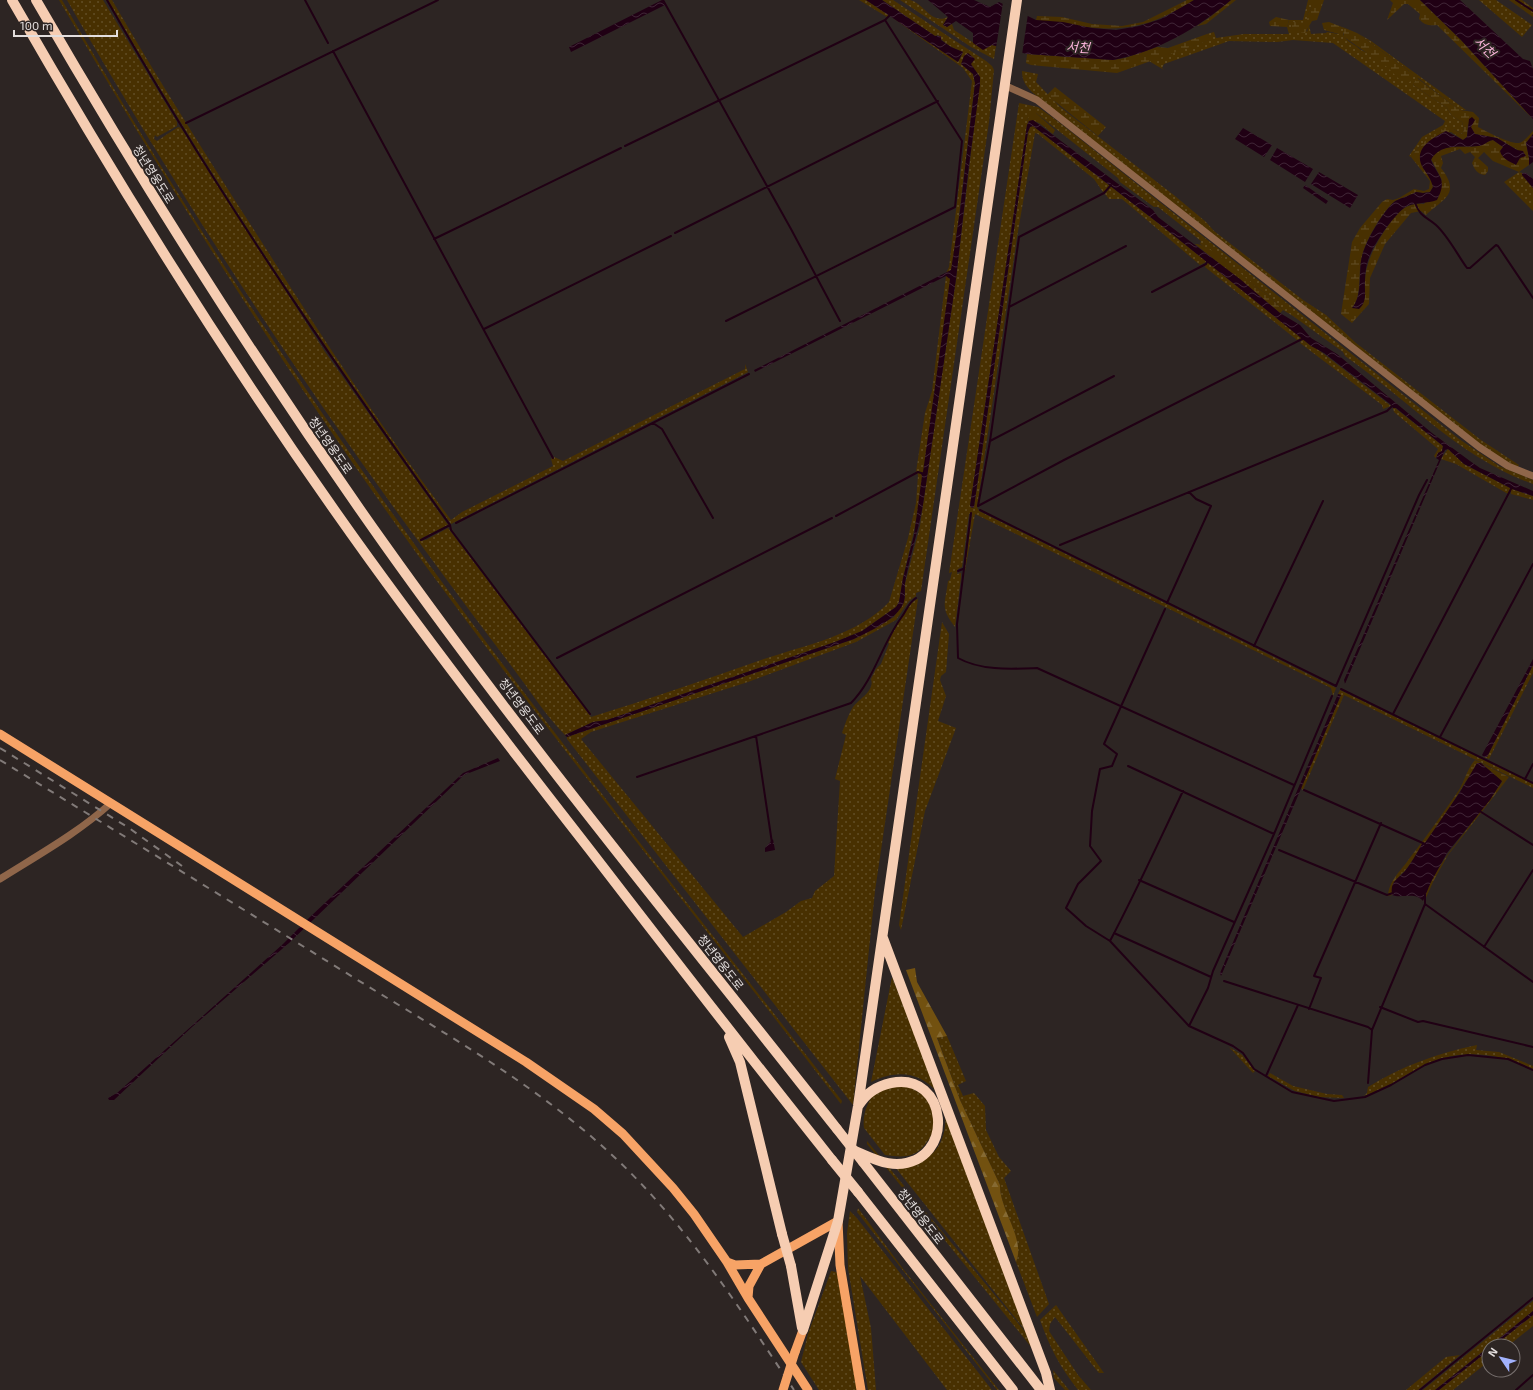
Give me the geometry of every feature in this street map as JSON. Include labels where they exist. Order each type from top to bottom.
[{"type":"highway","points":[[12,0],[102,154],[152,234],[225,348],[370,561],[479,707],[722,1023],[858,1192],[1013,1390]]},
{"type":"highway","name":"청년영웅도로","points":[[36,0],[120,143],[221,304],[277,389],[387,548],[560,778],[837,1129],[854,1150],[863,1158],[1041,1390]]},
{"type":"highway","points":[[803,1330],[838,1221],[858,1106],[1017,0]]},
{"type":"highway","points":[[883,937],[1046,1373],[1050,1390]]},
{"type":"highway","points":[[722,1023],[740,1062],[791,1266],[803,1330]]},
{"type":"highway","points":[[858,1106],[864,1096],[873,1089],[884,1084],[902,1082],[919,1088],[926,1093],[937,1108],[939,1117],[938,1129],[934,1140],[928,1149],[915,1159],[897,1164],[863,1158]]},
{"type":"main road","points":[[0,734],[526,1062],[569,1090],[594,1109],[623,1134],[673,1188],[694,1214],[727,1262],[748,1298],[808,1390]]},
{"type":"main road","points":[[727,1262],[735,1265],[761,1264],[838,1221],[840,1265],[861,1390]]},
{"type":"main road","points":[[748,1298],[749,1286],[761,1264]]},
{"type":"main road","points":[[783,1390],[803,1330]]},
{"type":"street","points":[[1004,85],[1037,100],[1468,439],[1499,461],[1533,476]]},
{"type":"street","points":[[0,879],[68,837],[94,818],[111,803]]},
{"type":"green space","points":[[59,0],[62,0],[109,81],[207,239],[258,318],[363,472],[517,684],[609,804],[842,1101],[841,1104],[579,769],[425,565],[376,496],[328,427],[235,287],[145,145]]},
{"type":"green space","points":[[67,0],[103,0],[177,122],[177,126],[157,137],[155,135],[154,139],[157,141],[178,127],[181,128],[325,352],[448,525],[422,538],[420,541],[426,540],[448,528],[591,717],[831,638],[862,623],[889,602],[908,538],[916,503],[918,475],[916,472],[925,413],[932,391],[946,276],[949,276],[951,279],[919,509],[899,602],[896,607],[862,631],[835,642],[607,720],[593,722],[565,735],[546,713],[381,490],[286,353],[195,214]]},
{"type":"green space","points":[[108,0],[112,0],[186,123],[331,349],[402,453],[451,520],[462,512],[553,466],[551,459],[554,457],[563,461],[745,369],[745,364],[748,372],[451,524],[360,396],[272,266],[188,134]]},
{"type":"green space","points":[[859,0],[866,0],[889,15],[887,17]]},
{"type":"green space","points":[[882,0],[893,0],[986,61],[994,70],[989,122],[921,591],[916,593],[916,596],[909,601],[896,620],[856,642],[748,682],[591,732],[581,739],[743,937],[786,912],[801,901],[812,898],[815,891],[834,876],[840,781],[835,779],[846,735],[842,733],[853,707],[869,691],[872,683],[871,679],[876,669],[881,664],[889,644],[888,642],[897,624],[910,605],[918,599],[875,891],[853,1105],[567,739],[567,737],[854,639],[894,617],[905,598],[905,584],[920,526],[956,279],[980,77],[970,64],[961,64],[973,74],[975,83],[953,265],[951,270],[946,273],[949,267],[972,81],[963,68],[890,16],[958,62],[963,52],[949,45],[938,35],[935,36]]},
{"type":"green space","points":[[900,0],[910,0],[915,2],[932,16],[937,18],[942,19],[948,17],[943,25],[947,27],[952,24],[954,30],[983,49],[992,45],[996,46],[994,59],[971,47]]},
{"type":"green space","points":[[1187,0],[1194,0],[1182,8],[1155,20],[1122,28],[1089,27],[1036,20],[1037,16],[1062,17],[1092,24],[1122,26],[1143,22]]},
{"type":"green space","points":[[1231,0],[1236,0],[1206,24],[1197,26],[1209,18]]},
{"type":"green space","points":[[1308,0],[1312,0],[1312,7],[1307,15],[1307,23],[1302,23],[1307,32],[1309,25],[1311,34],[1327,32],[1338,34],[1342,27],[1345,28],[1343,34],[1344,37],[1361,50],[1412,73],[1357,33],[1371,41],[1466,110],[1461,110],[1455,107],[1418,78],[1413,85],[1447,108],[1452,116],[1462,122],[1464,130],[1462,134],[1454,129],[1419,147],[1411,157],[1409,156],[1422,137],[1443,125],[1445,121],[1333,43],[1293,40],[1277,42],[1229,41],[1164,64],[1162,68],[1164,70],[1149,61],[1209,40],[1207,34],[1214,32],[1216,38],[1244,34],[1289,34],[1287,27],[1289,20],[1303,20]]},
{"type":"green space","points":[[1312,0],[1324,0],[1317,20],[1312,21],[1305,33],[1292,31],[1292,22],[1307,23],[1307,15],[1312,7]]},
{"type":"green space","points":[[1390,0],[1420,0],[1461,40],[1532,118],[1437,25],[1423,23],[1419,19],[1420,14],[1408,4],[1404,4],[1387,20],[1393,3]]},
{"type":"green space","points":[[1479,0],[1496,0],[1532,25],[1522,37]]},
{"type":"green space","points":[[1509,0],[1522,0],[1533,8],[1533,17]]},
{"type":"green space","points":[[1276,17],[1289,20],[1287,27],[1270,26],[1269,22]]},
{"type":"green space","points":[[1329,22],[1342,27],[1339,34],[1324,30],[1322,23]]},
{"type":"green space","points":[[1345,28],[1357,33],[1412,73],[1413,78],[1410,82],[1400,80],[1387,67],[1344,37],[1343,30]]},
{"type":"green space","points":[[1207,34],[1210,40],[1117,73],[1031,65],[1026,63],[1027,54],[1113,60],[1125,58],[1157,47],[1168,48]]},
{"type":"green space","points":[[1022,71],[1038,74],[1036,82],[1060,107],[1175,196],[1206,222],[1214,231],[1303,300],[1326,315],[1356,343],[1481,440],[1519,465],[1517,468],[1500,460],[1354,348],[1033,93],[1025,83]]},
{"type":"green space","points":[[1417,78],[1455,107],[1461,110],[1473,112],[1479,118],[1478,127],[1504,139],[1519,143],[1525,140],[1533,131],[1533,134],[1526,143],[1529,165],[1519,172],[1493,161],[1484,152],[1478,158],[1488,167],[1488,171],[1485,175],[1478,173],[1475,170],[1472,163],[1475,157],[1470,152],[1465,154],[1460,149],[1441,156],[1443,163],[1441,168],[1450,184],[1450,191],[1443,200],[1426,215],[1421,211],[1411,213],[1385,244],[1370,278],[1369,304],[1352,323],[1341,314],[1352,242],[1360,228],[1382,202],[1387,199],[1393,200],[1399,198],[1414,189],[1424,191],[1429,189],[1430,181],[1411,157],[1429,138],[1440,130],[1451,128],[1462,134],[1464,130],[1462,122],[1452,116],[1447,108],[1413,85]],"holes":[[[1468,124],[1475,134],[1497,138],[1521,152],[1503,147],[1493,140],[1478,146],[1446,148],[1435,154],[1431,159],[1442,180],[1424,204],[1415,204],[1406,207],[1389,225],[1378,241],[1368,264],[1365,276],[1365,298],[1352,308],[1357,298],[1362,254],[1378,221],[1394,202],[1416,192],[1430,192],[1433,187],[1432,181],[1427,174],[1435,136],[1451,132],[1463,140],[1467,137]]]},
{"type":"green space","points":[[1055,87],[1106,127],[1098,136],[1047,95]]},
{"type":"green space","points":[[1019,103],[1038,107],[1056,120],[1459,439],[1499,466],[1533,480],[1533,484],[1507,473],[1458,443],[1345,356],[1343,352],[1283,310],[1267,294],[1200,244],[1201,241],[1158,207],[1154,207],[1120,182],[1118,178],[1036,113],[1027,119],[1029,121],[1027,125],[970,506],[972,508],[974,507],[1028,132],[1030,127],[1033,126],[1303,338],[1297,340],[1205,267],[1206,262],[1200,265],[1122,199],[1109,199],[1105,194],[1110,187],[1103,192],[1094,179],[1035,133],[1017,237],[977,507],[979,511],[1336,688],[1333,696],[1331,688],[975,514],[964,577],[972,513],[969,514],[962,567],[958,569],[957,574],[961,573],[955,627],[947,615],[945,610],[945,601],[948,581],[950,580],[952,572],[949,573]]},
{"type":"green space","points":[[1033,112],[1055,130],[1053,134],[1036,121],[1029,121],[1027,119]]},
{"type":"green space","points":[[1519,172],[1522,173],[1533,188],[1533,211],[1504,182]]},
{"type":"green space","points":[[1195,244],[1202,245],[1210,249],[1228,262],[1259,289],[1267,294],[1283,310],[1280,313]]},
{"type":"green space","points":[[1303,338],[1391,406],[1383,409],[1382,405],[1300,343]]},
{"type":"green space","points":[[1393,408],[1395,408],[1443,446],[1442,451],[1438,453],[1436,458],[1434,456],[1438,449],[1394,412]]},
{"type":"green space","points":[[1448,449],[1464,464],[1512,489],[1533,496],[1533,500],[1511,494],[1511,490],[1508,494],[1456,464],[1441,459]]},
{"type":"green space","points":[[942,622],[949,634],[946,672],[941,676],[940,680],[946,696],[938,721],[956,728],[925,811],[901,930],[899,925]]},
{"type":"green space","points":[[1533,665],[1533,673],[1489,759],[1484,757],[1487,757]]},
{"type":"green space","points":[[1340,690],[1533,784],[1533,788],[1344,695],[1303,790],[1301,788],[1341,695],[1338,694]]},
{"type":"green space","points":[[1475,760],[1509,777],[1448,855],[1424,902],[1424,897],[1427,890],[1441,864],[1502,782],[1483,766],[1466,781],[1447,812],[1394,885],[1392,895],[1388,896],[1393,880],[1459,790]]},
{"type":"green space","points":[[915,968],[917,982],[947,1036],[937,1038],[960,1100],[1000,1185],[1003,1204],[1018,1244],[1016,1262],[906,970]]},
{"type":"green space","points":[[892,977],[938,1093],[923,1080],[907,1075],[898,1074],[880,1078],[871,1082]]},
{"type":"green space","points":[[947,1036],[966,1081],[958,1085],[963,1096],[974,1093],[985,1106],[986,1130],[999,1157],[1011,1171],[1004,1178],[1049,1304],[1037,1317],[1016,1262],[1018,1253],[1015,1233],[1003,1204],[1000,1185],[960,1100],[937,1037]]},
{"type":"green space","points":[[1477,1045],[1476,1050],[1499,1052],[1533,1066],[1533,1069],[1507,1059],[1494,1056],[1467,1054],[1454,1056],[1427,1064],[1364,1096],[1367,1093],[1368,1087],[1407,1067],[1434,1056]]},
{"type":"green space","points":[[1229,1047],[1242,1055],[1255,1071],[1253,1073]]},
{"type":"green space","points":[[1270,1073],[1293,1086],[1327,1094],[1342,1095],[1344,1098],[1319,1097],[1295,1091],[1268,1076]]},
{"type":"green space","points":[[904,1084],[927,1097],[937,1125],[922,1148],[912,1155],[885,1155],[864,1128],[865,1113],[872,1097],[879,1090]]},
{"type":"green space","points":[[945,1112],[1028,1334],[895,1167],[923,1160],[935,1151],[939,1146],[944,1133]]},
{"type":"green space","points":[[867,1141],[1037,1346],[1036,1353],[867,1144]]},
{"type":"green space","points":[[858,1208],[904,1270],[999,1390],[997,1390],[857,1212]]},
{"type":"green space","points":[[850,1211],[992,1390],[947,1390],[860,1276],[871,1328],[876,1390],[868,1390],[848,1268],[847,1233]]},
{"type":"green space","points":[[831,1271],[836,1272],[840,1278],[858,1390],[819,1390],[801,1362],[808,1334]]},
{"type":"green space","points":[[1533,1301],[1533,1311],[1500,1338],[1487,1338]]},
{"type":"green space","points":[[1056,1305],[1104,1373],[1099,1373],[1055,1317],[1050,1324],[1049,1331],[1078,1375],[1091,1390],[1078,1390],[1056,1357],[1048,1340],[1040,1320]]},
{"type":"green space","points":[[1533,1315],[1533,1326],[1518,1338],[1504,1338]]},
{"type":"green space","points":[[1481,1343],[1481,1353],[1435,1390],[1423,1390]]},
{"type":"green space","points":[[1460,1355],[1418,1390],[1406,1390],[1446,1357]]},
{"type":"green space","points":[[1481,1356],[1481,1367],[1453,1390],[1439,1390]]},
{"type":"green space","points":[[1053,1370],[1069,1390],[1065,1390],[1054,1378]]},
{"type":"water","points":[[662,0],[665,5],[571,52],[569,47]]},
{"type":"water","points":[[866,0],[882,0],[935,36],[941,36],[941,40],[951,47],[963,52],[958,62]]},
{"type":"water","name":"서천","points":[[928,0],[974,0],[990,7],[999,2],[1036,20],[1063,22],[1092,28],[1116,30],[1139,26],[1161,19],[1194,0],[1231,0],[1205,20],[1176,38],[1145,51],[1113,60],[1027,54],[992,45],[983,50],[973,43],[973,33],[956,21],[947,27],[943,25],[948,17]]},
{"type":"water","name":"서천","points":[[1420,0],[1460,0],[1523,59],[1530,61],[1533,69],[1533,119],[1461,40]]},
{"type":"water","points":[[968,53],[975,59],[971,64],[980,77],[980,85],[956,279],[924,498],[907,572],[902,606],[891,618],[854,639],[567,737],[565,735],[593,722],[607,720],[835,642],[862,631],[896,607],[899,602],[903,578],[914,535],[922,476],[921,474],[923,472],[950,279],[946,276],[755,372],[754,370],[951,270],[960,211],[975,83],[973,74],[961,64],[964,56]]},
{"type":"water","points":[[1472,117],[1475,120],[1471,127],[1475,134],[1497,138],[1517,150],[1523,151],[1526,156],[1520,158],[1516,165],[1504,158],[1500,151],[1503,147],[1493,140],[1480,146],[1446,148],[1435,154],[1431,160],[1441,178],[1442,183],[1437,200],[1407,206],[1402,209],[1392,220],[1377,241],[1368,259],[1365,273],[1364,303],[1359,309],[1352,308],[1359,292],[1362,254],[1379,221],[1394,202],[1416,192],[1430,192],[1433,187],[1420,161],[1420,155],[1425,145],[1446,131],[1463,140],[1467,137],[1469,119]]},
{"type":"water","points":[[1033,120],[1153,210],[1158,217],[1240,279],[1280,313],[1300,325],[1311,338],[1337,354],[1432,433],[1480,468],[1533,491],[1533,496],[1512,489],[1464,464],[1448,449],[1445,450],[1345,684],[1344,680],[1439,460],[1436,458],[1438,453],[1442,451],[1443,446],[1324,353],[1311,346],[1167,230],[1033,126],[1030,127],[1028,132],[974,507],[972,508],[970,506],[1027,125],[1029,121]]},
{"type":"water","points":[[1243,128],[1272,145],[1264,157],[1235,139]]},
{"type":"water","points":[[1533,134],[1533,162],[1529,165],[1526,143]]},
{"type":"water","points":[[1277,148],[1313,169],[1305,182],[1270,160]]},
{"type":"water","points":[[1319,172],[1358,195],[1350,208],[1311,184]]},
{"type":"water","points":[[1522,173],[1526,173],[1533,179],[1533,188],[1522,175]]},
{"type":"water","points":[[1305,185],[1328,201],[1326,204],[1303,188]]},
{"type":"water","points":[[1533,659],[1533,665],[1487,757],[1484,757],[1482,755]]},
{"type":"water","points":[[1338,694],[1341,695],[1221,976],[1220,973]]},
{"type":"water","points":[[498,758],[500,761],[464,775],[289,943],[192,1027],[114,1100],[109,1100],[108,1098],[117,1093],[283,944],[463,773]]},
{"type":"water","points":[[1477,763],[1481,763],[1502,781],[1490,800],[1447,853],[1431,882],[1423,901],[1416,896],[1392,895],[1393,884],[1407,869],[1422,843],[1425,843],[1460,792]]},
{"type":"water","points":[[773,839],[775,850],[765,852],[765,848]]},
{"type":"water","points":[[1533,1311],[1533,1315],[1504,1338],[1500,1338]]},
{"type":"water","points":[[1481,1353],[1481,1356],[1439,1390],[1435,1390]]},
{"type":"pier","points":[[1003,2],[1028,14],[1022,55],[996,48]]},
{"type":"waterway","points":[[107,0],[187,135],[315,333],[450,525],[451,530],[590,714]]},
{"type":"waterway","points":[[305,0],[328,43]]},
{"type":"waterway","points":[[186,123],[438,0]]},
{"type":"waterway","points":[[663,0],[791,229],[840,321]]},
{"type":"waterway","points":[[1516,0],[1533,11]]},
{"type":"waterway","points":[[625,146],[885,20],[891,14]]},
{"type":"waterway","points":[[726,321],[955,207],[962,141],[885,20]]},
{"type":"waterway","points":[[333,51],[553,458]]},
{"type":"waterway","points":[[675,233],[938,101]]},
{"type":"waterway","points":[[434,239],[621,148]]},
{"type":"waterway","points":[[978,506],[990,441],[1019,237],[1104,193],[1111,185]]},
{"type":"waterway","points":[[1415,203],[1422,214],[1436,225],[1444,234],[1467,268],[1470,268],[1496,245],[1498,246],[1533,298]]},
{"type":"waterway","points":[[484,329],[671,236]]},
{"type":"waterway","points":[[1009,307],[1126,246]]},
{"type":"waterway","points":[[1152,292],[1206,264],[1208,260]]},
{"type":"waterway","points":[[978,506],[1064,460],[1304,338]]},
{"type":"waterway","points":[[456,523],[749,374]]},
{"type":"waterway","points":[[990,441],[1114,376]]},
{"type":"waterway","points":[[1060,545],[1387,411],[1392,406]]},
{"type":"waterway","points":[[653,423],[662,429],[713,518]]},
{"type":"waterway","points":[[836,516],[918,472],[924,474]]},
{"type":"waterway","points":[[980,510],[1336,686],[1419,495],[1427,480]]},
{"type":"waterway","points":[[1393,714],[1512,487]]},
{"type":"waterway","points":[[1167,603],[1211,506],[1196,499],[1189,492]]},
{"type":"waterway","points":[[1254,646],[1323,501]]},
{"type":"waterway","points":[[971,513],[957,624],[958,658],[987,667],[1007,669],[1037,668],[1294,785]]},
{"type":"waterway","points":[[557,658],[832,518]]},
{"type":"waterway","points":[[421,540],[450,525]]},
{"type":"waterway","points":[[1440,737],[1533,564]]},
{"type":"waterway","points":[[958,571],[963,569]]},
{"type":"waterway","points":[[637,777],[851,703],[866,684],[894,628],[909,604],[916,598]]},
{"type":"waterway","points":[[1165,609],[1104,744],[1117,754],[1112,766],[1100,769],[1092,811],[1090,846],[1101,861],[1078,884],[1066,908],[1086,926],[1110,941],[1189,1026],[1233,1046],[1243,1053],[1254,1069],[1292,1092],[1334,1101],[1365,1097],[1391,1085],[1425,1065],[1442,1059],[1468,1055],[1508,1059],[1533,1070]]},
{"type":"waterway","points":[[1341,689],[1533,783]]},
{"type":"waterway","points":[[1189,1026],[1208,988],[1213,971],[1274,834],[1332,696]]},
{"type":"waterway","points":[[756,736],[772,843]]},
{"type":"waterway","points":[[1525,779],[1533,764]]},
{"type":"waterway","points":[[1128,766],[1274,834]]},
{"type":"waterway","points":[[1304,790],[1425,844]]},
{"type":"waterway","points":[[1110,941],[1183,791]]},
{"type":"waterway","points":[[1478,810],[1533,845]]},
{"type":"waterway","points":[[1309,1009],[1321,978],[1314,976],[1381,823]]},
{"type":"waterway","points":[[1279,850],[1387,895],[1393,893]]},
{"type":"waterway","points":[[1484,947],[1533,870]]},
{"type":"waterway","points":[[1139,880],[1234,922]]},
{"type":"waterway","points":[[1368,1083],[1372,1030],[1425,904],[1425,894]]},
{"type":"waterway","points":[[1425,904],[1533,982]]},
{"type":"waterway","points":[[1114,933],[1211,977]]},
{"type":"waterway","points":[[1224,981],[1368,1027],[1372,1030]]},
{"type":"waterway","points":[[1266,1076],[1298,1005]]},
{"type":"waterway","points":[[1380,1007],[1418,1022],[1423,1021],[1533,1047]]},
{"type":"waterway","points":[[1420,1390],[1533,1298]]},
{"type":"waterway","points":[[1516,1390],[1533,1375]]},
{"type":"railway","points":[[0,748],[129,828],[182,866]]},
{"type":"railway","points":[[0,760],[488,1060],[520,1082],[582,1129],[638,1180],[687,1237],[710,1266],[794,1390]]}]
